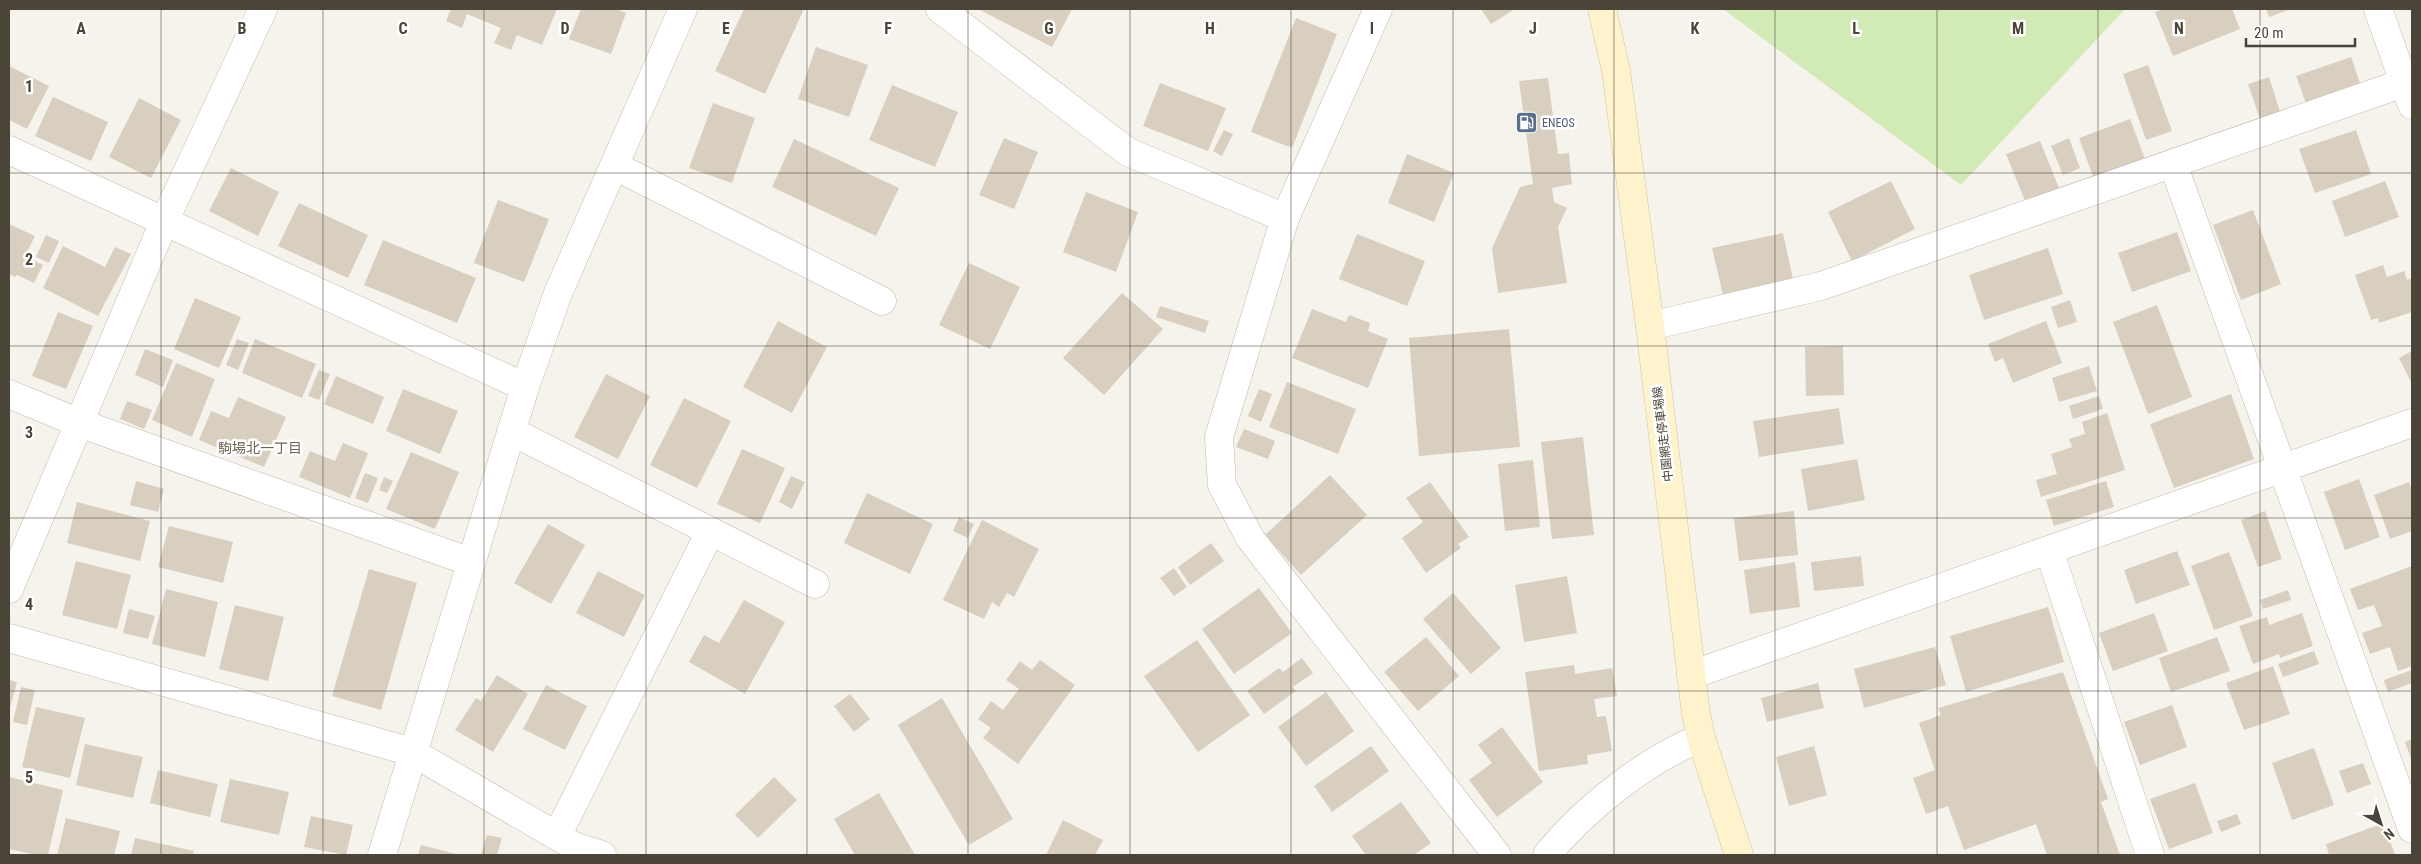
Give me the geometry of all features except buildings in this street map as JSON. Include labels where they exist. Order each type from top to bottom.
[{"type":"main road","name":"中園網走停車場線","points":[[1602,9],[1616,72],[1650,326],[1691,675],[1701,738],[1739,855]]},
{"type":"street","points":[[9,589],[164,222],[263,9]]},
{"type":"street","points":[[382,855],[511,431],[558,293],[683,9]]},
{"type":"street","points":[[940,9],[1128,152],[1285,218]]},
{"type":"street","points":[[1378,9],[1285,218],[1219,437],[1222,485],[1250,538],[1497,855]]},
{"type":"street","points":[[1650,326],[1821,286],[2173,164],[2410,90],[2378,9]]},
{"type":"street","points":[[9,150],[525,387]]},
{"type":"street","points":[[2173,164],[2412,829]]},
{"type":"street","points":[[615,166],[882,301]]},
{"type":"street","points":[[9,394],[79,423],[471,562]]},
{"type":"street","points":[[1691,675],[2412,423]]},
{"type":"street","points":[[511,431],[815,584]]},
{"type":"street","points":[[568,846],[710,532]]},
{"type":"street","points":[[2049,550],[2150,855]]},
{"type":"street","points":[[9,638],[412,752],[568,846],[602,855]]},
{"type":"street","points":[[1547,855],[1584,818],[1635,774],[1678,747],[1701,738]]},
{"type":"green space","points":[[1723,9],[2125,9],[1961,185]]},
{"type":"place","name":"ENEOS","points":[[1526,123]]},
{"type":"district","name":"駒場北一丁目","points":[[260,448]]}]
